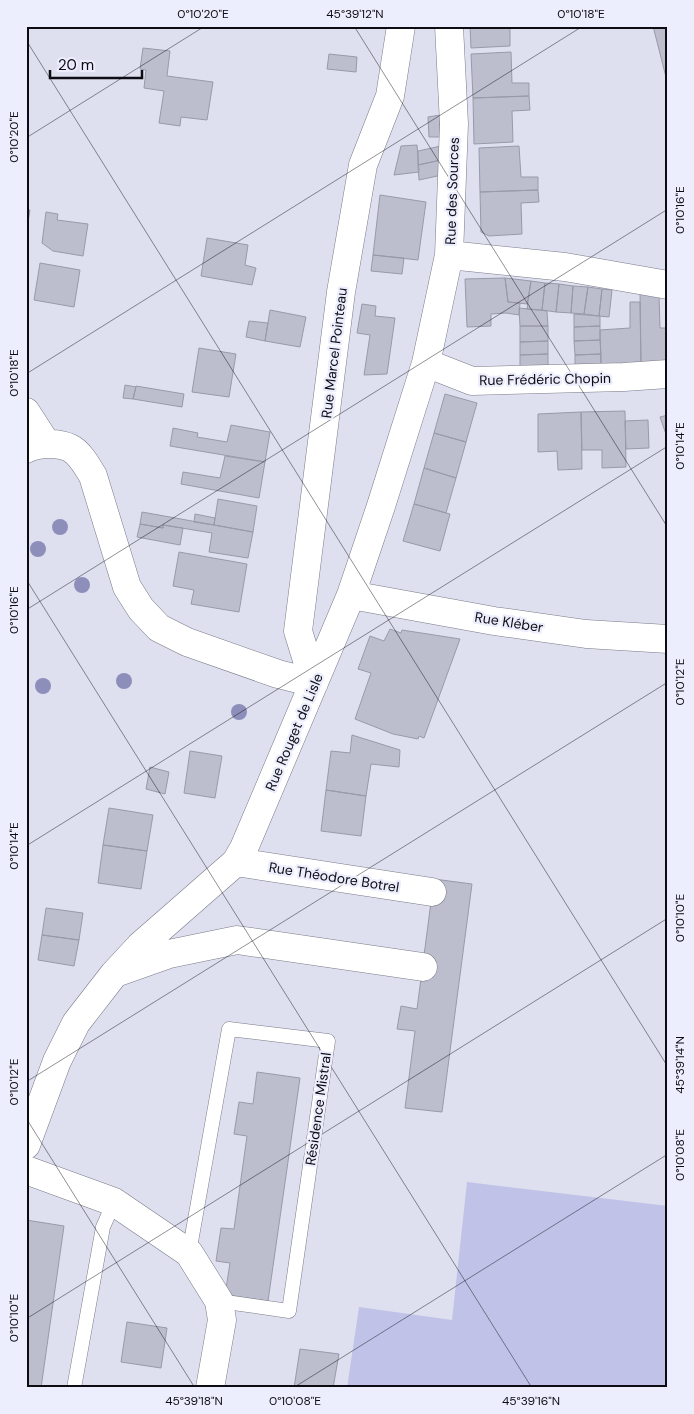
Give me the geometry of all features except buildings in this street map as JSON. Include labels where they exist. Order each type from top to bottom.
[{"type":"street","name":"Rue Marcel Pointeau","points":[[314,683],[298,631],[341,292],[363,165],[390,96],[401,26]]},
{"type":"street","name":"Rue des Sources","points":[[449,26],[454,124],[449,255],[565,267],[668,285]]},
{"type":"street","name":"Rue Rouget de Lisle","points":[[26,1145],[57,1061],[76,1023],[114,974],[140,946],[236,862],[244,848],[351,596],[426,362],[449,255]]},
{"type":"street","name":"Rue Frédéric Chopin","points":[[426,362],[472,381],[624,378],[668,374]]},
{"type":"street","points":[[26,412],[36,446],[70,448],[85,462],[93,476],[127,587],[141,609],[159,628],[187,642],[278,674],[314,683]]},
{"type":"street","name":"Rue Kléber","points":[[351,596],[586,634],[668,639]]},
{"type":"street","name":"Rue Théodore Botrel","points":[[236,862],[432,892]]},
{"type":"street","points":[[114,974],[169,954],[237,940],[423,967]]},
{"type":"street","points":[[26,1170],[114,1202],[189,1253],[218,1301],[222,1320],[210,1388]]},
{"type":"lane","name":"Résidence Mistral","points":[[189,1253],[230,1029],[328,1041],[289,1311],[218,1301]]},
{"type":"lane","points":[[74,1388],[103,1227],[114,1202]]},
{"type":"shaded area","points":[[467,1182],[668,1206],[668,1388],[347,1388],[359,1307],[452,1320]]}]
